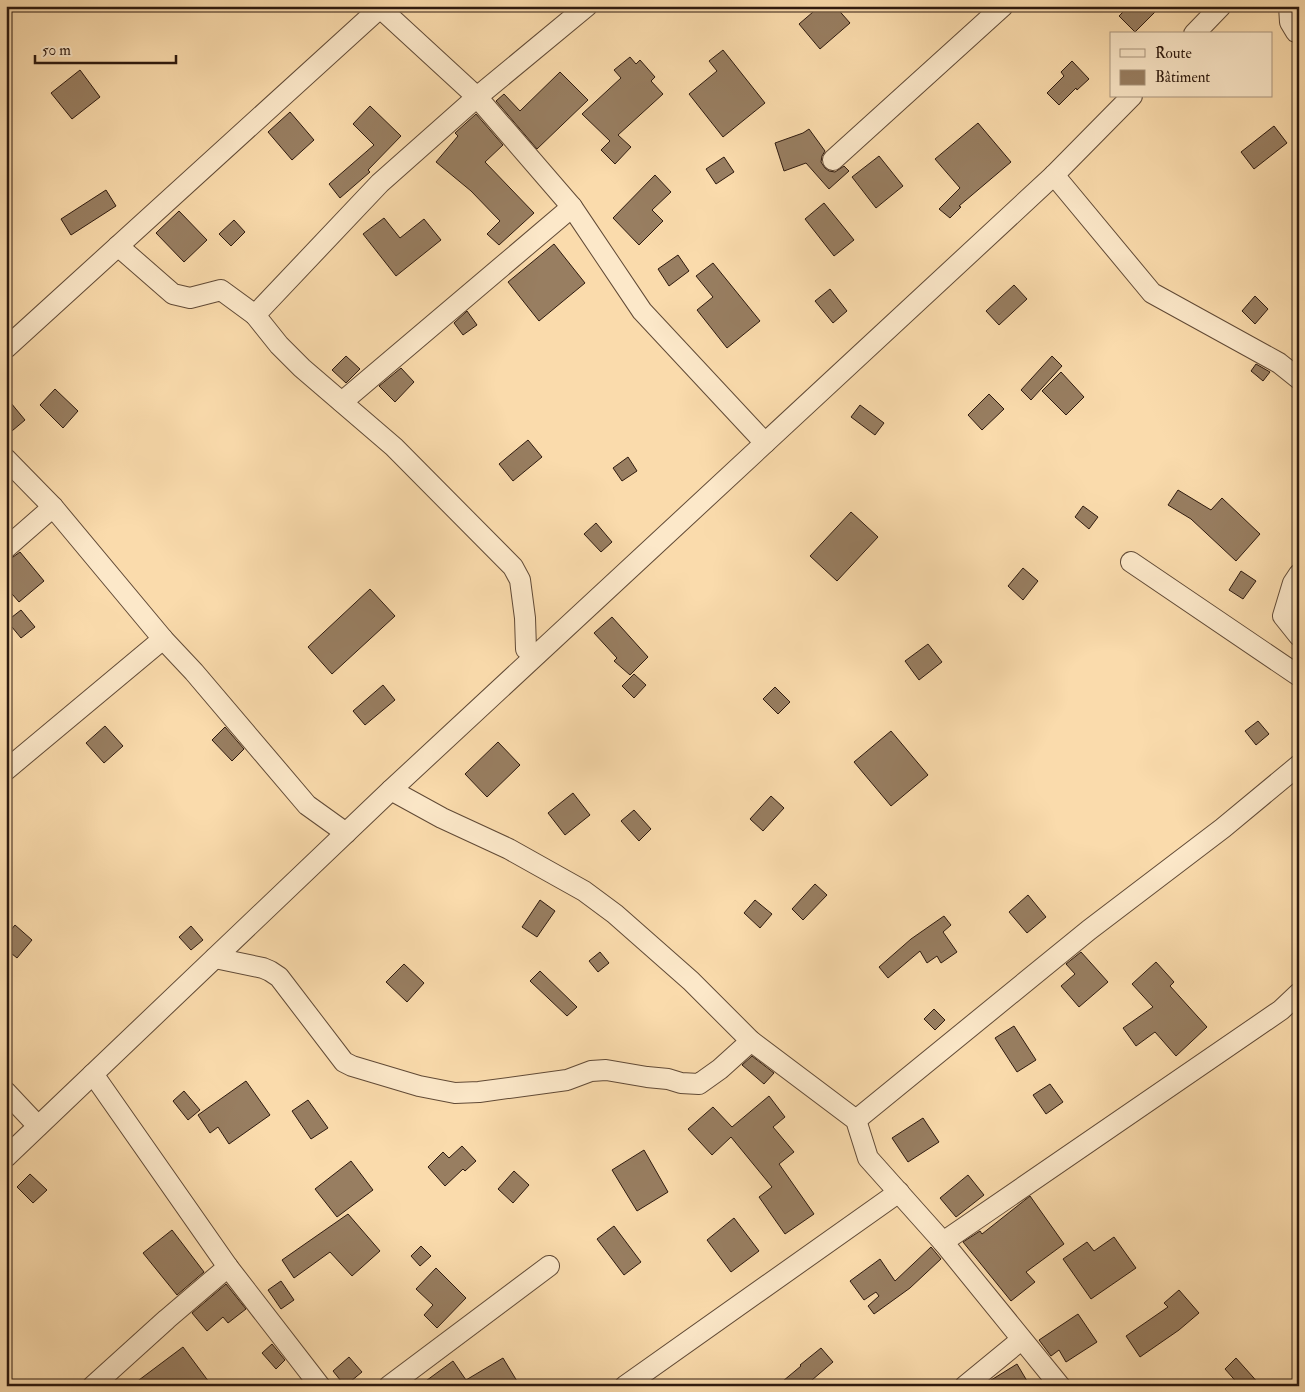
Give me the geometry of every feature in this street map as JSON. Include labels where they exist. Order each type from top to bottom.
[{"type":"street","points":[[256,315],[380,183],[477,97],[587,6]]},
{"type":"street","points":[[833,160],[1003,6]]},
{"type":"street","points":[[1196,32],[1221,6]]},
{"type":"street","points":[[1289,6],[1290,22],[1296,32],[1299,32]]},
{"type":"street","points":[[6,348],[380,7],[477,97],[572,207],[642,311],[765,443]]},
{"type":"street","points":[[6,1157],[391,790],[1054,175],[1130,98]]},
{"type":"street","points":[[1054,175],[1152,292],[1278,363],[1299,379]]},
{"type":"street","points":[[342,402],[572,207]]},
{"type":"street","points":[[118,246],[173,294],[190,298],[221,290],[256,315],[279,345],[302,368],[394,447],[413,468],[501,552],[513,567],[520,580],[525,618],[526,649],[537,654]]},
{"type":"street","points":[[6,458],[53,507],[163,638],[236,720],[306,805],[346,833]]},
{"type":"street","points":[[6,548],[53,507]]},
{"type":"street","points":[[1131,562],[1299,676]]},
{"type":"street","points":[[1299,574],[1293,583],[1283,616],[1299,636]]},
{"type":"street","points":[[6,770],[163,638]]},
{"type":"street","points":[[856,1120],[1089,930],[1222,828],[1299,765]]},
{"type":"street","points":[[391,790],[442,818],[509,848],[584,891],[615,914],[691,981],[751,1041],[856,1120],[868,1158],[942,1242],[1060,1386]]},
{"type":"street","points":[[215,958],[263,968],[279,977],[344,1062],[419,1086],[455,1092],[479,1092],[567,1080],[591,1070],[606,1070],[648,1078],[668,1079],[681,1083],[700,1084],[751,1041]]},
{"type":"street","points":[[942,1242],[1281,1010],[1299,992]]},
{"type":"street","points":[[93,1074],[228,1267],[320,1386]]},
{"type":"street","points":[[6,1092],[38,1126]]},
{"type":"street","points":[[625,1386],[899,1192]]},
{"type":"street","points":[[389,1386],[549,1266]]},
{"type":"street","points":[[93,1386],[228,1267]]},
{"type":"street","points":[[965,1386],[1022,1340]]},
{"type":"building","points":[[820,6],[835,6],[850,23],[820,49],[799,24]]},
{"type":"building","points":[[1129,6],[1161,6],[1135,32],[1119,16]]},
{"type":"building","points":[[723,50],[765,103],[723,137],[689,94],[717,71],[709,61]]},
{"type":"building","points":[[630,57],[636,64],[640,60],[655,77],[651,81],[663,94],[618,135],[631,147],[615,164],[601,150],[610,141],[582,114],[621,78],[614,70]]},
{"type":"building","points":[[1072,61],[1089,79],[1077,90],[1076,88],[1059,105],[1047,93],[1064,76],[1061,72]]},
{"type":"building","points":[[80,70],[100,97],[72,119],[51,93]]},
{"type":"building","points":[[560,72],[588,100],[537,149],[496,101],[504,94],[520,111]]},
{"type":"building","points":[[370,106],[401,136],[368,170],[370,172],[340,198],[329,184],[374,145],[353,124]]},
{"type":"building","points":[[290,112],[314,140],[292,160],[268,132]]},
{"type":"building","points":[[476,114],[503,145],[485,162],[534,213],[499,245],[487,234],[500,221],[471,191],[436,162],[458,136],[455,133]]},
{"type":"building","points":[[978,123],[1011,162],[959,206],[961,207],[950,218],[939,209],[960,188],[935,159]]},
{"type":"building","points":[[1274,126],[1287,143],[1254,169],[1241,152]]},
{"type":"building","points":[[809,129],[825,151],[821,162],[825,168],[835,172],[844,166],[849,171],[829,189],[806,163],[784,171],[775,143]]},
{"type":"building","points":[[879,156],[903,186],[876,208],[852,177]]},
{"type":"building","points":[[724,157],[734,172],[716,184],[706,169]]},
{"type":"building","points":[[655,175],[671,192],[652,210],[663,221],[639,245],[613,218]]},
{"type":"building","points":[[106,190],[116,206],[71,235],[61,219]]},
{"type":"building","points":[[824,203],[854,240],[834,256],[805,219]]},
{"type":"building","points":[[179,211],[207,240],[184,262],[156,233]]},
{"type":"building","points":[[384,218],[400,238],[424,219],[441,240],[396,276],[363,234]]},
{"type":"building","points":[[234,220],[245,232],[231,246],[219,234]]},
{"type":"building","points":[[554,244],[585,283],[539,321],[508,282]]},
{"type":"building","points":[[678,255],[689,271],[669,286],[658,269]]},
{"type":"building","points":[[713,263],[760,321],[727,348],[697,310],[713,297],[696,276]]},
{"type":"building","points":[[1014,285],[1027,299],[999,325],[986,311]]},
{"type":"building","points":[[830,289],[847,311],[833,323],[815,301]]},
{"type":"building","points":[[1255,296],[1268,309],[1255,324],[1242,311]]},
{"type":"building","points":[[467,311],[477,325],[463,335],[454,323]]},
{"type":"building","points":[[346,356],[360,369],[346,383],[332,370]]},
{"type":"building","points":[[1052,356],[1062,366],[1031,400],[1021,390]]},
{"type":"building","points":[[1256,364],[1270,372],[1263,381],[1251,371]]},
{"type":"building","points":[[401,368],[414,382],[395,402],[379,386]]},
{"type":"building","points":[[1061,372],[1084,397],[1066,415],[1042,391]]},
{"type":"building","points":[[55,389],[78,411],[63,428],[40,405]]},
{"type":"building","points":[[989,394],[1004,409],[982,430],[968,415]]},
{"type":"building","points":[[6,397],[25,420],[6,436]]},
{"type":"building","points":[[860,405],[884,423],[875,435],[851,417]]},
{"type":"building","points":[[528,440],[542,457],[513,481],[499,464]]},
{"type":"building","points":[[628,457],[637,471],[622,481],[613,468]]},
{"type":"building","points":[[1178,490],[1211,510],[1222,498],[1260,534],[1236,561],[1191,519],[1168,505]]},
{"type":"building","points":[[1083,506],[1098,517],[1089,529],[1075,517]]},
{"type":"building","points":[[851,512],[878,537],[837,581],[810,556]]},
{"type":"building","points":[[596,523],[612,542],[601,552],[584,534]]},
{"type":"building","points":[[20,552],[44,581],[19,602],[6,587],[6,560]]},
{"type":"building","points":[[1023,568],[1038,581],[1023,600],[1008,586]]},
{"type":"building","points":[[1241,571],[1256,581],[1243,599],[1229,590]]},
{"type":"building","points":[[370,589],[395,616],[332,674],[308,647]]},
{"type":"building","points":[[21,610],[35,627],[21,638],[7,621]]},
{"type":"building","points":[[612,617],[648,657],[630,675],[614,661],[617,658],[594,633]]},
{"type":"building","points":[[928,644],[942,662],[919,680],[905,661]]},
{"type":"building","points":[[634,674],[646,685],[634,698],[622,686]]},
{"type":"building","points":[[383,685],[395,700],[365,725],[353,711]]},
{"type":"building","points":[[775,687],[790,702],[778,714],[763,699]]},
{"type":"building","points":[[1258,721],[1269,734],[1256,745],[1245,731]]},
{"type":"building","points":[[105,726],[123,746],[104,763],[86,743]]},
{"type":"building","points":[[225,727],[244,749],[232,761],[212,740]]},
{"type":"building","points":[[891,731],[928,775],[891,806],[854,762]]},
{"type":"building","points":[[498,742],[520,765],[487,797],[465,774]]},
{"type":"building","points":[[573,793],[590,815],[565,835],[548,813]]},
{"type":"building","points":[[771,796],[784,808],[763,831],[750,819]]},
{"type":"building","points":[[634,810],[651,829],[639,841],[621,821]]},
{"type":"building","points":[[815,884],[827,895],[803,920],[792,909]]},
{"type":"building","points":[[1028,895],[1046,917],[1027,933],[1009,912]]},
{"type":"building","points":[[540,900],[555,911],[537,937],[522,927]]},
{"type":"building","points":[[755,900],[772,914],[760,928],[744,913]]},
{"type":"building","points":[[944,916],[951,925],[943,932],[957,952],[941,963],[937,956],[927,963],[920,951],[888,978],[879,967],[911,939]]},
{"type":"building","points":[[15,925],[32,940],[17,958],[6,949],[6,936]]},
{"type":"building","points":[[191,926],[203,940],[191,950],[179,937]]},
{"type":"building","points":[[600,952],[609,963],[598,972],[589,961]]},
{"type":"building","points":[[1081,952],[1108,982],[1079,1007],[1061,986],[1075,974],[1066,964]]},
{"type":"building","points":[[1156,962],[1174,982],[1170,986],[1207,1027],[1176,1056],[1155,1032],[1136,1046],[1123,1028],[1153,1007],[1132,984]]},
{"type":"building","points":[[404,964],[424,983],[407,1002],[386,982]]},
{"type":"building","points":[[540,971],[577,1007],[567,1016],[530,981]]},
{"type":"building","points":[[934,1009],[945,1020],[935,1030],[924,1019]]},
{"type":"building","points":[[1014,1026],[1036,1060],[1017,1072],[995,1038]]},
{"type":"building","points":[[752,1056],[774,1073],[764,1084],[742,1065]]},
{"type":"building","points":[[246,1081],[270,1115],[229,1144],[218,1127],[210,1133],[198,1115]]},
{"type":"building","points":[[1050,1084],[1063,1102],[1046,1114],[1033,1095]]},
{"type":"building","points":[[184,1091],[200,1110],[188,1120],[173,1101]]},
{"type":"building","points":[[769,1096],[785,1117],[773,1127],[794,1152],[779,1164],[814,1214],[785,1234],[759,1197],[772,1187],[731,1137],[712,1155],[688,1129],[713,1107],[732,1127]]},
{"type":"building","points":[[308,1100],[328,1128],[311,1139],[292,1111]]},
{"type":"building","points":[[923,1118],[939,1142],[908,1162],[892,1138]]},
{"type":"building","points":[[462,1146],[476,1161],[465,1171],[463,1169],[445,1186],[428,1167],[443,1152],[449,1158]]},
{"type":"building","points":[[644,1150],[668,1192],[637,1211],[612,1170]]},
{"type":"building","points":[[351,1161],[373,1190],[337,1217],[315,1189]]},
{"type":"building","points":[[514,1171],[529,1185],[513,1203],[498,1189]]},
{"type":"building","points":[[30,1174],[47,1190],[33,1203],[17,1187]]},
{"type":"building","points":[[968,1175],[984,1195],[956,1217],[940,1198]]},
{"type":"building","points":[[1030,1196],[1064,1244],[1026,1272],[1035,1282],[1011,1301],[963,1242],[980,1231],[982,1234]]},
{"type":"building","points":[[348,1214],[380,1251],[352,1276],[330,1252],[294,1278],[282,1260]]},
{"type":"building","points":[[734,1218],[759,1251],[731,1272],[707,1240]]},
{"type":"building","points":[[614,1226],[641,1262],[624,1275],[597,1239]]},
{"type":"building","points":[[172,1230],[204,1272],[177,1295],[143,1253]]},
{"type":"building","points":[[1114,1237],[1136,1268],[1091,1299],[1063,1259],[1087,1242],[1094,1251]]},
{"type":"building","points":[[421,1246],[431,1256],[420,1266],[411,1256]]},
{"type":"building","points":[[931,1247],[941,1259],[910,1288],[874,1314],[868,1306],[879,1296],[876,1292],[864,1300],[850,1281],[880,1259],[895,1281]]},
{"type":"building","points":[[436,1268],[466,1298],[437,1328],[424,1315],[433,1305],[416,1289]]},
{"type":"building","points":[[281,1281],[294,1300],[281,1309],[268,1290]]},
{"type":"building","points":[[226,1284],[246,1309],[228,1323],[223,1317],[207,1331],[192,1313]]},
{"type":"building","points":[[1179,1290],[1199,1313],[1179,1330],[1140,1357],[1126,1336],[1168,1307],[1164,1303]]},
{"type":"building","points":[[1078,1314],[1097,1342],[1066,1362],[1059,1350],[1051,1356],[1039,1340]]},
{"type":"building","points":[[272,1344],[285,1360],[276,1369],[262,1353]]},
{"type":"building","points":[[183,1347],[212,1386],[131,1386]]},
{"type":"building","points":[[821,1348],[833,1362],[805,1386],[777,1386],[800,1365]]},
{"type":"building","points":[[349,1357],[362,1372],[345,1386],[333,1371]]},
{"type":"building","points":[[503,1358],[520,1386],[419,1386],[453,1361],[466,1380]]},
{"type":"building","points":[[1236,1358],[1261,1386],[1240,1386],[1225,1369]]},
{"type":"building","points":[[1017,1364],[1030,1386],[984,1386],[988,1382]]}]
